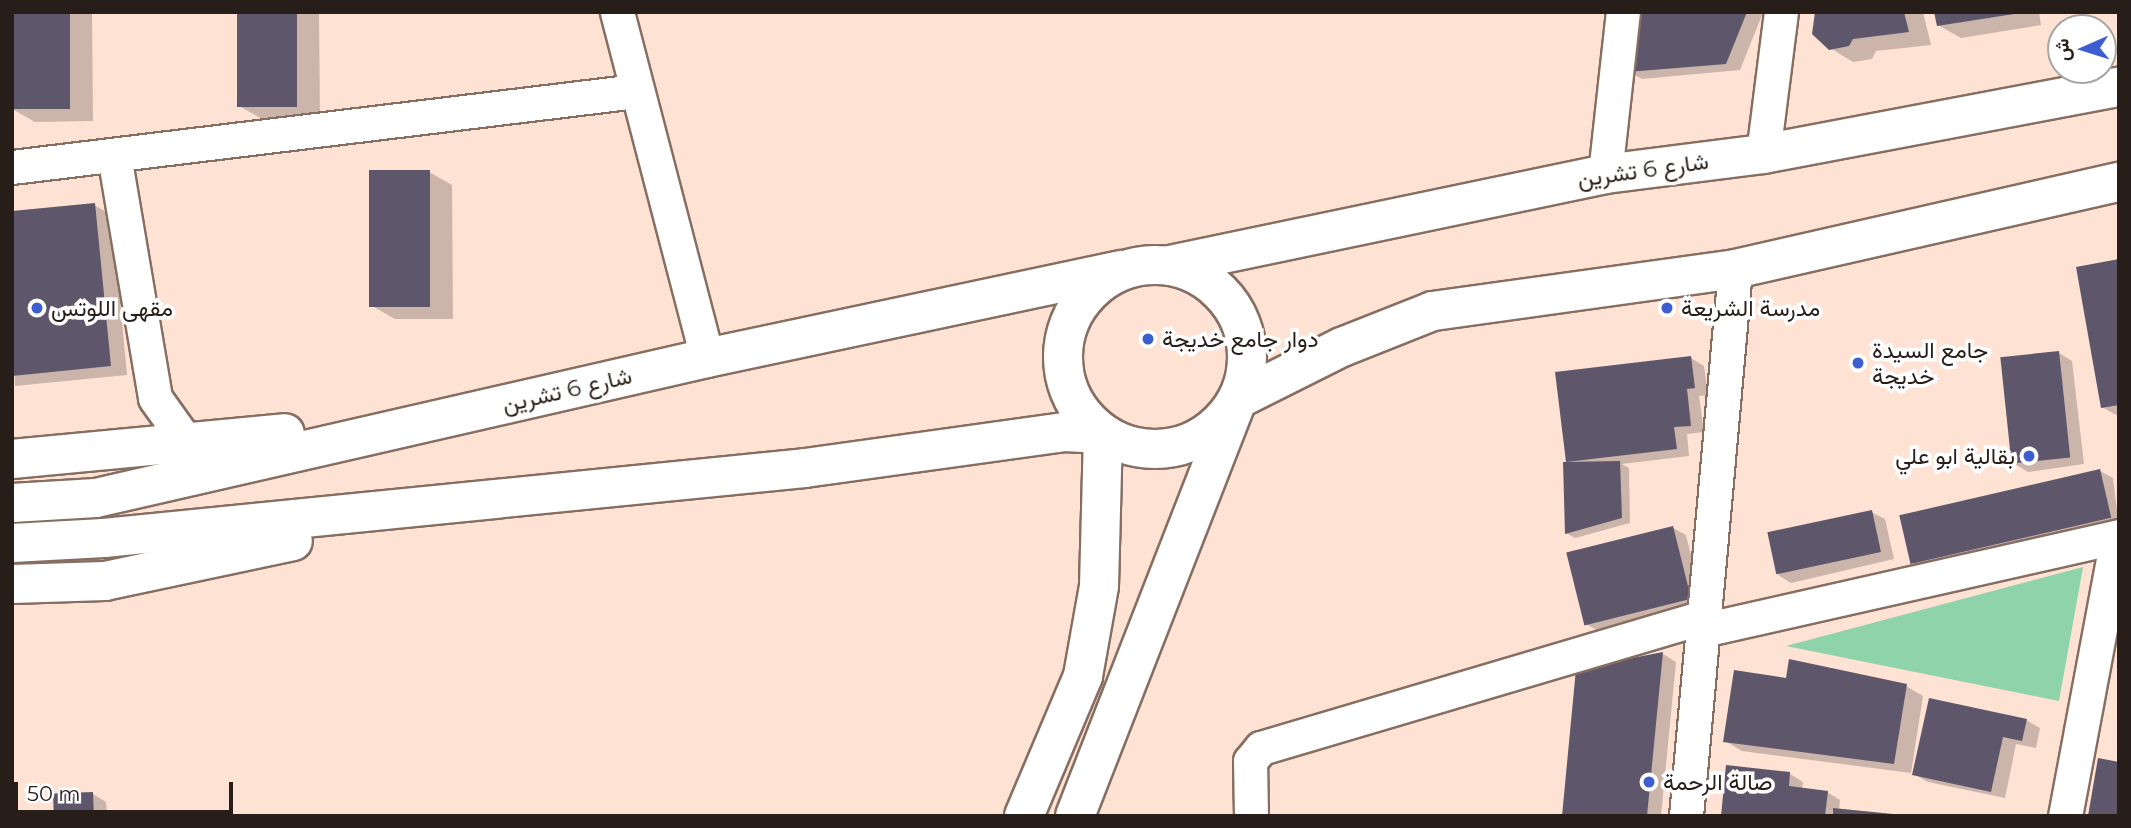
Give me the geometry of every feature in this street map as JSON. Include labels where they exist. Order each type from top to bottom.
[{"type":"main road","name":"شارع 6 تشرين","points":[[1170,265],[1605,174],[1763,154],[2119,87]]},
{"type":"main road","points":[[1075,816],[1238,399],[1247,362],[1238,314],[1205,280],[1170,265],[1121,270],[1097,285],[1077,306],[1064,351],[1069,389],[1082,414],[1103,433],[1132,447],[1163,450],[1193,442],[1220,424],[1238,399],[1342,347],[1433,311],[1735,269],[2119,182]]},
{"type":"main road","name":"شارع 6 تشرين","points":[[12,503],[96,498],[707,358],[1121,270]]},
{"type":"main road","points":[[12,459],[188,444],[472,412]]},
{"type":"main road","points":[[12,543],[104,538],[492,500],[805,468],[1065,432],[1103,433]]},
{"type":"main road","points":[[1024,816],[1083,676],[1099,586],[1103,433]]},
{"type":"main road","points":[[12,584],[105,581],[492,500]]},
{"type":"street","points":[[617,12],[707,358]]},
{"type":"street","points":[[1605,174],[1623,12]]},
{"type":"street","points":[[1763,154],[1781,12]]},
{"type":"street","points":[[12,167],[636,91]]},
{"type":"street","points":[[114,155],[155,398],[188,444]]},
{"type":"street","points":[[1686,816],[1735,269]]},
{"type":"street","points":[[1251,816],[1250,761],[1261,748],[1703,623],[2118,537],[2066,816]]},
{"type":"green space","points":[[2083,567],[2059,701],[1786,646]]},
{"type":"building","points":[[12,12],[70,12],[70,109],[12,109]]},
{"type":"building","points":[[237,12],[297,12],[297,107],[237,107]]},
{"type":"building","points":[[1637,12],[1747,12],[1726,64],[1627,72]]},
{"type":"building","points":[[1815,12],[1904,12],[1909,32],[1853,39],[1849,46],[1829,50],[1812,34]]},
{"type":"building","points":[[1934,12],[2014,12],[2014,14],[1937,26]]},
{"type":"building","points":[[369,170],[430,170],[430,307],[369,307]]},
{"type":"building","points":[[95,203],[111,366],[12,376],[12,211]]},
{"type":"building","points":[[2119,259],[2119,405],[2101,408],[2076,267]]},
{"type":"building","points":[[2059,351],[2070,457],[2012,464],[2000,357]]},
{"type":"building","points":[[1691,356],[1695,388],[1687,389],[1691,426],[1674,427],[1677,449],[1566,462],[1555,372]]},
{"type":"building","points":[[1620,461],[1622,518],[1565,534],[1563,462]]},
{"type":"building","points":[[2100,469],[2111,518],[1911,564],[1899,515]]},
{"type":"building","points":[[1872,510],[1881,552],[1776,574],[1767,532]]},
{"type":"building","points":[[1673,526],[1691,599],[1584,625],[1566,553]]},
{"type":"building","points":[[1663,652],[1647,816],[1562,816],[1576,669]]},
{"type":"building","points":[[1789,659],[1907,684],[1894,764],[1723,742],[1734,670],[1786,678]]},
{"type":"building","points":[[1929,698],[2027,719],[2022,741],[2003,737],[1991,792],[1912,775]]},
{"type":"building","points":[[2098,758],[2119,762],[2119,816],[2088,816]]},
{"type":"building","points":[[1726,765],[1790,772],[1789,786],[1828,791],[1825,816],[1721,816]]},
{"type":"building","points":[[93,792],[94,816],[54,816],[53,793]]},
{"type":"building","points":[[1833,808],[1893,814],[1893,816],[1833,816]]},
{"type":"place","name":"مقهى اللوتس","points":[[37,308]]},
{"type":"place","name":"مدرسة الشريعة","points":[[1667,308]]},
{"type":"place","name":"دوار جامع خديجة","points":[[1148,339]]},
{"type":"place","name":"جامع السيدة خديجة","points":[[1858,363]]},
{"type":"place","name":"بقالية ابو علي","points":[[2029,456]]},
{"type":"place","name":"صالة الرحمة","points":[[1649,782]]}]
